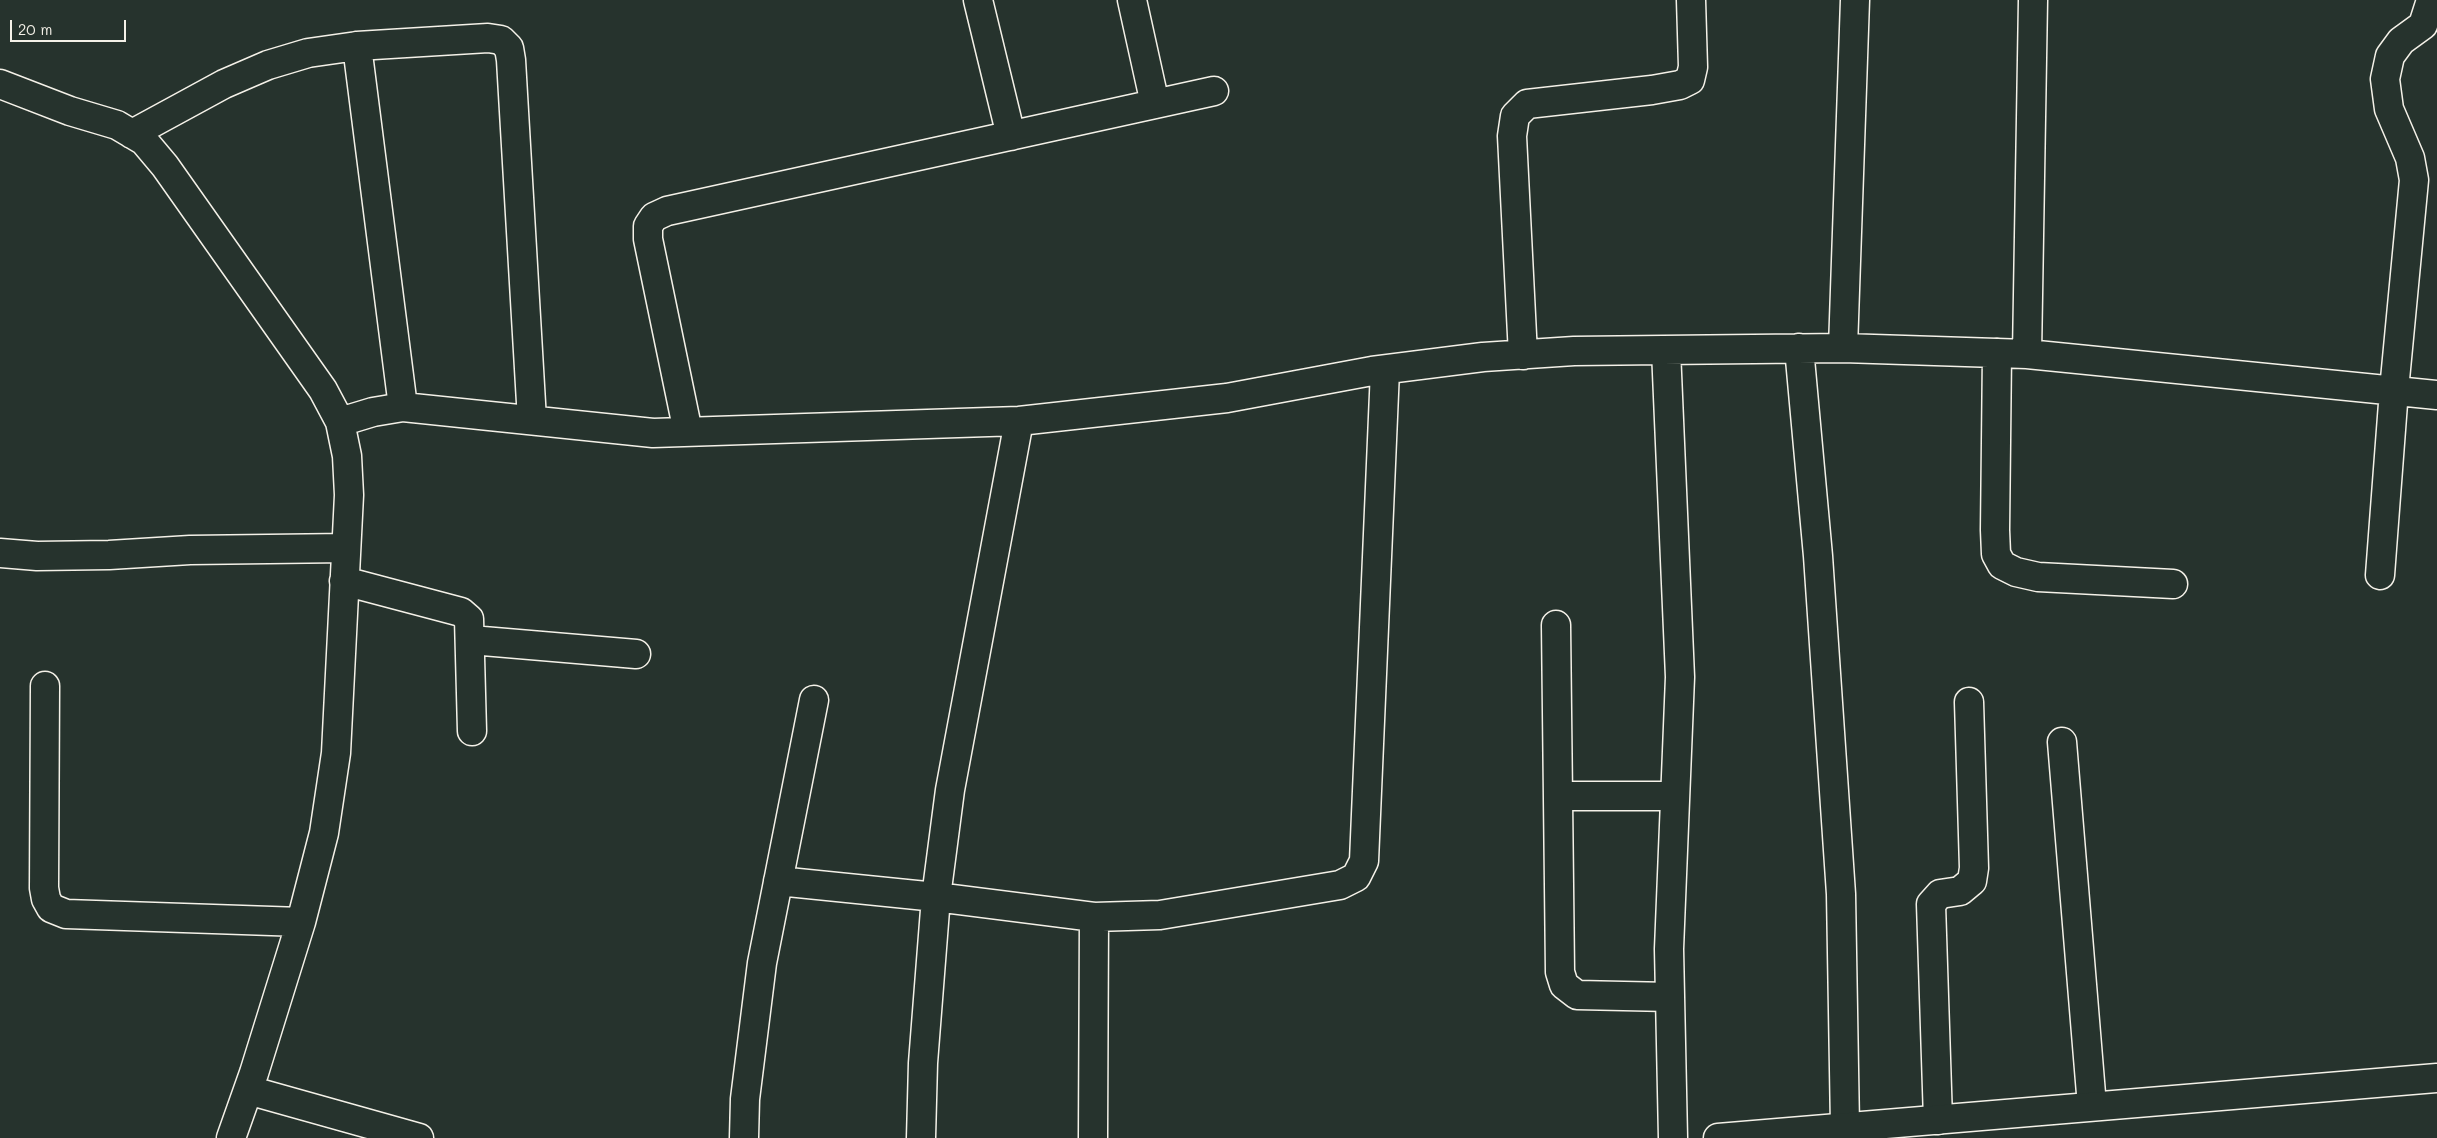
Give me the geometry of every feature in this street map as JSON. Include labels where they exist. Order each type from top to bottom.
[{"type":"street","points":[[978,0],[1011,136]]},
{"type":"street","points":[[1132,0],[1155,104]]},
{"type":"street","points":[[1522,355],[1512,136],[1515,116],[1526,104],[1652,90],[1680,85],[1690,80],[1693,67],[1690,0]]},
{"type":"street","points":[[1843,348],[1855,0]]},
{"type":"street","points":[[2027,354],[2033,0]]},
{"type":"street","points":[[2380,574],[2394,390],[2414,180],[2410,158],[2389,109],[2386,79],[2390,56],[2401,41],[2423,25],[2431,0]]},
{"type":"street","points":[[132,134],[224,84],[268,65],[308,53],[357,46],[488,38],[501,40],[509,48],[532,420]]},
{"type":"street","points":[[357,46],[403,407]]},
{"type":"street","points":[[0,84],[70,111],[117,125],[144,141],[165,166],[323,390],[340,422],[347,456],[349,495],[336,753],[324,833],[301,922],[231,1138]]},
{"type":"street","points":[[688,432],[648,239],[648,226],[654,217],[667,211],[1214,91]]},
{"type":"street","points":[[1798,348],[1818,556],[1841,894],[1845,1127]]},
{"type":"street","points":[[340,422],[373,412],[403,407],[653,433],[1020,420],[1227,398],[1385,370],[1483,357],[1574,351],[1798,348],[2027,354],[2437,395]]},
{"type":"street","points":[[1666,350],[1680,677],[1669,949],[1673,1138]]},
{"type":"street","points":[[1997,353],[1995,530],[1996,554],[2002,565],[2016,572],[2038,577],[2173,584]]},
{"type":"street","points":[[778,881],[1094,917],[1160,915],[1340,885],[1356,877],[1364,861],[1385,370]]},
{"type":"street","points":[[921,1138],[923,1063],[936,898],[950,790],[1020,420]]},
{"type":"street","points":[[0,553],[37,556],[190,550],[346,548]]},
{"type":"street","points":[[344,581],[461,612],[469,618],[472,731]]},
{"type":"street","points":[[1556,625],[1560,972],[1564,985],[1577,995],[1670,997]]},
{"type":"street","points":[[471,640],[636,654]]},
{"type":"street","points":[[45,686],[44,888],[46,899],[51,908],[66,914],[301,922]]},
{"type":"street","points":[[744,1138],[745,1099],[751,1040],[762,963],[814,700]]},
{"type":"street","points":[[1938,1120],[1931,904],[1940,894],[1960,891],[1972,881],[1974,868],[1969,702]]},
{"type":"street","points":[[2062,742],[2092,1106]]},
{"type":"street","points":[[1558,796],[1675,796]]},
{"type":"street","points":[[1093,1138],[1094,917]]},
{"type":"street","points":[[1718,1138],[2437,1078]]},
{"type":"street","points":[[248,1090],[419,1138]]}]
